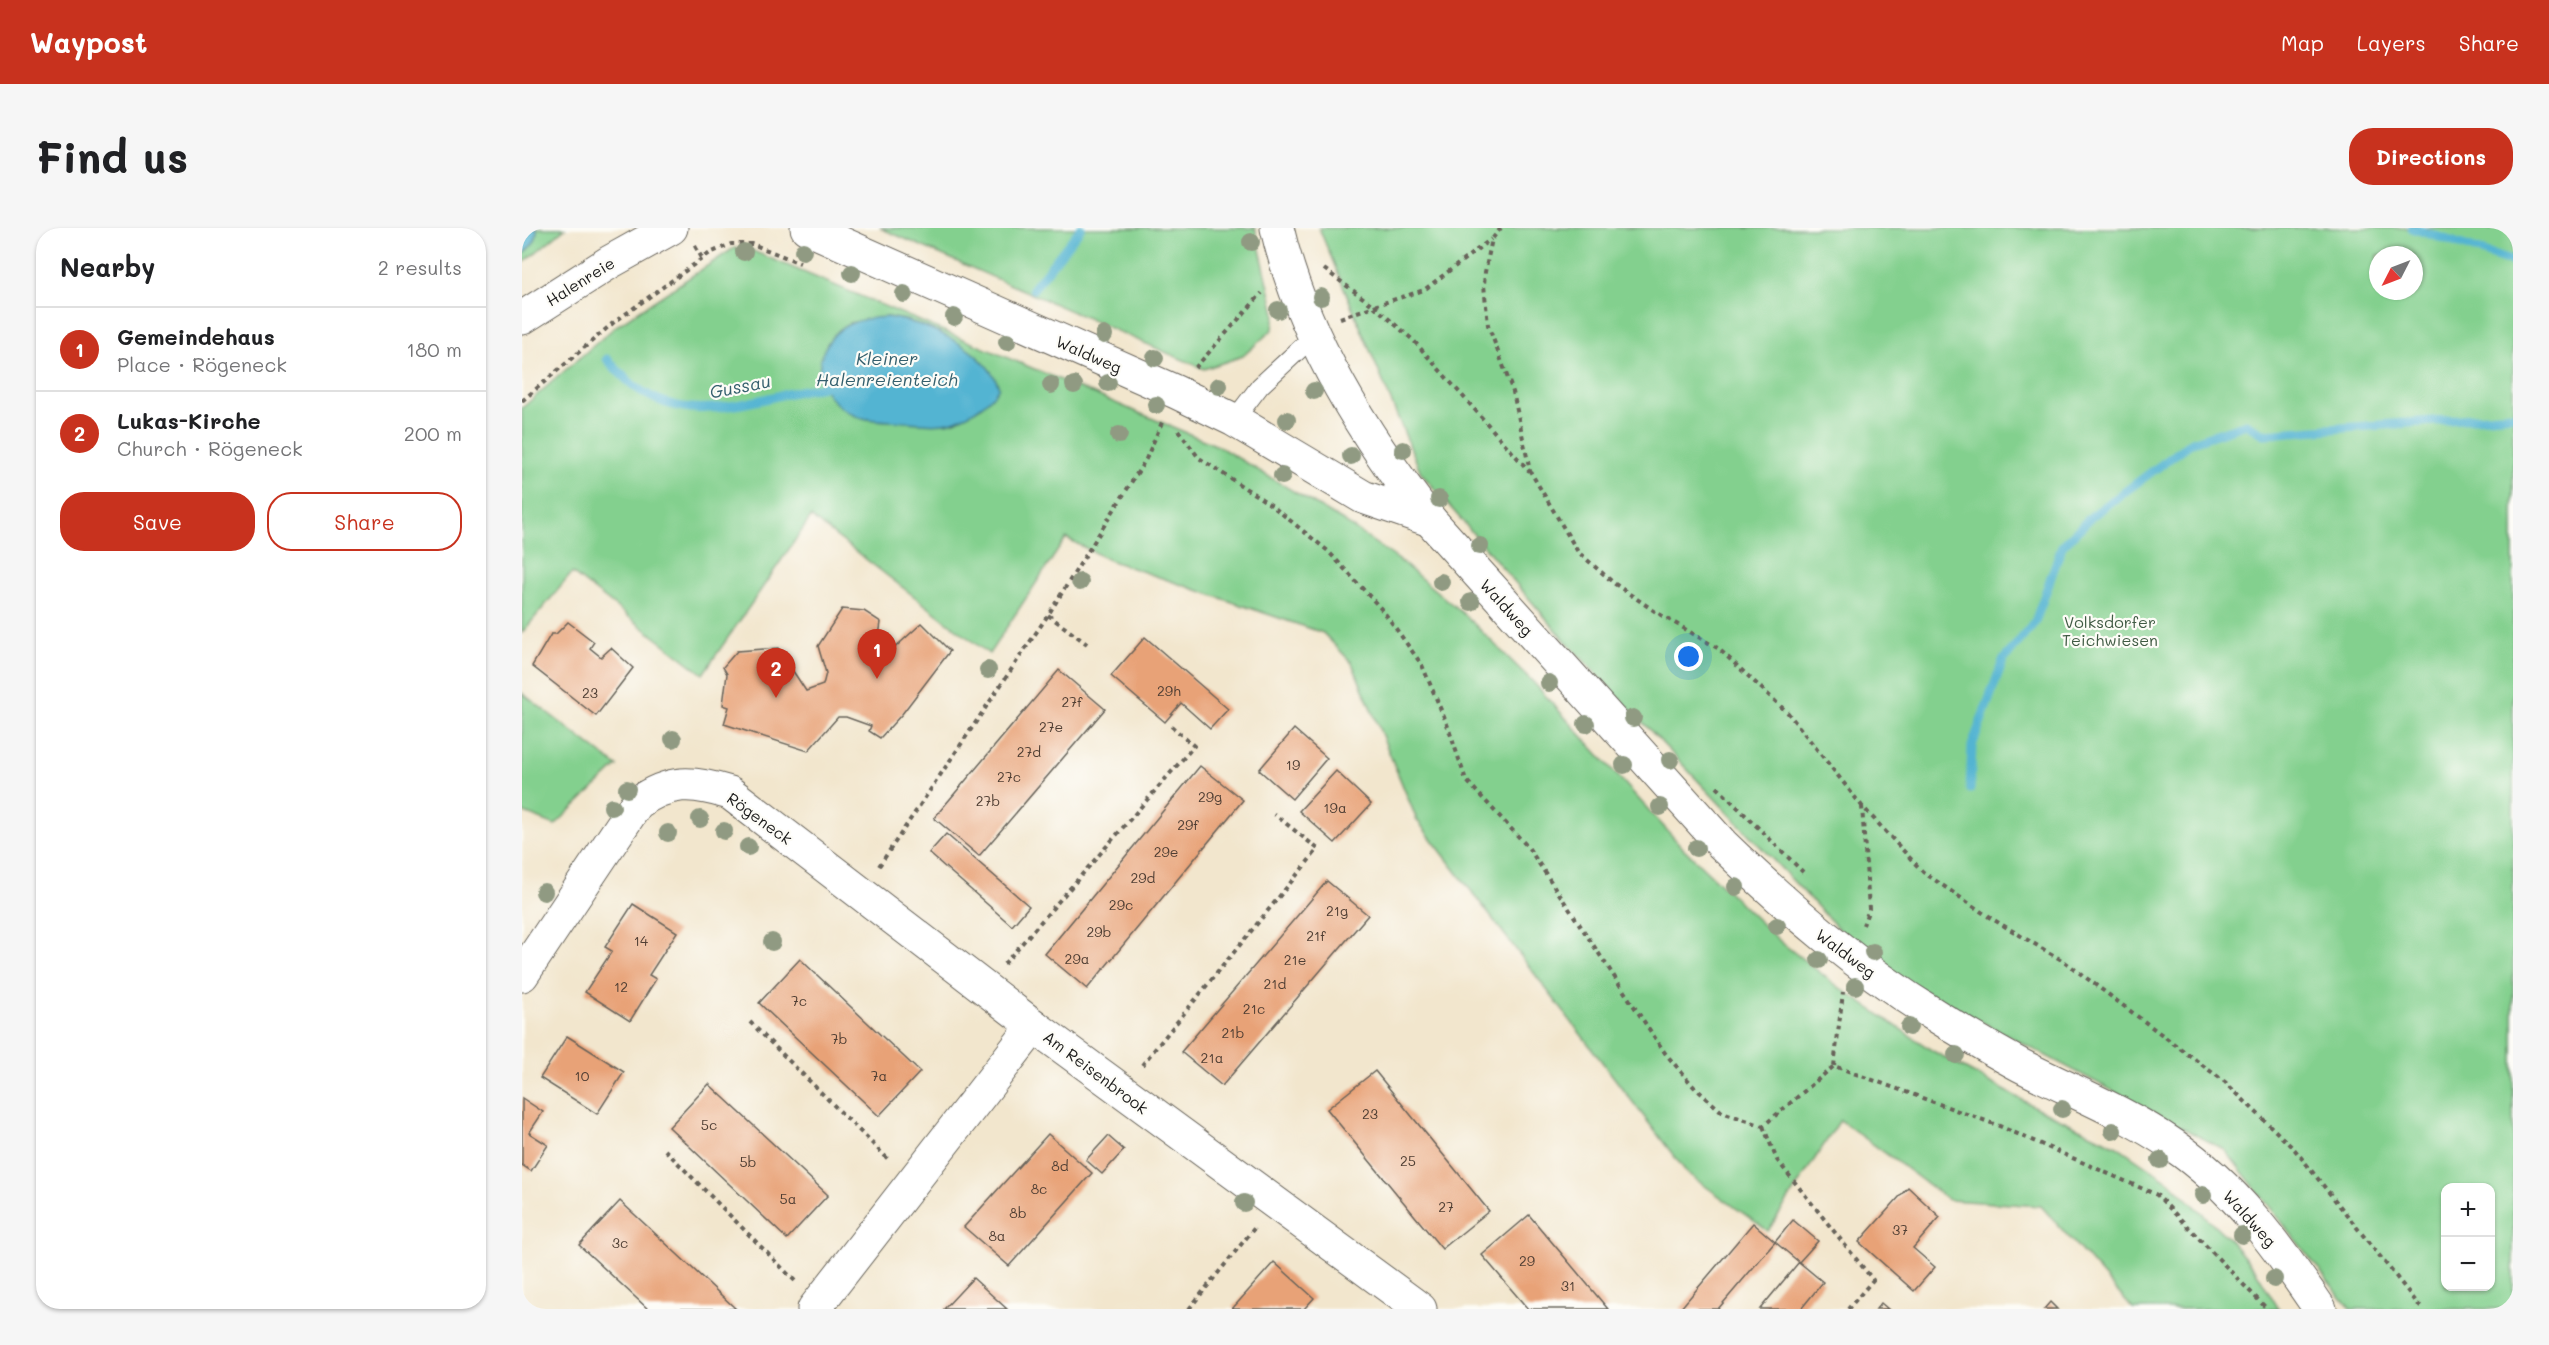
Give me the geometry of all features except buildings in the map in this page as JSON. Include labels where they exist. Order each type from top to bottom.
[{"type":"main road","name":"Halenreie","points":[[522,318],[610,262],[671,228]]},
{"type":"main road","name":"Waldweg","points":[[807,228],[1234,420],[1363,497],[1430,520]]},
{"type":"main road","name":"Waldweg","points":[[1277,228],[1286,268],[1334,327],[1366,430],[1388,467],[1430,520],[1722,844],[1773,893],[1850,957],[1936,1016],[2008,1058],[2145,1127],[2174,1145],[2221,1185],[2259,1224],[2320,1309]]},
{"type":"main road","name":"Rögeneck","points":[[522,975],[637,803],[657,789],[685,785],[706,786],[730,793],[1034,1026]]},
{"type":"main road","name":"Am Reisenbrook","points":[[816,1306],[1034,1026],[1420,1309]]},
{"type":"lane","points":[[1234,420],[1260,386],[1334,327]]},
{"type":"path","points":[[1500,228],[1492,239],[1485,272],[1485,301],[1488,325],[1513,393],[1530,471]]},
{"type":"path","points":[[522,401],[613,323],[702,258],[731,244],[752,244],[805,265]]},
{"type":"path","points":[[697,250],[702,258]]},
{"type":"path","points":[[1319,266],[1324,276]]},
{"type":"path","points":[[1334,327],[1374,306],[1414,341],[1530,471],[1578,552],[1631,596],[1719,650],[1788,713],[1862,806],[1923,872],[1989,917],[2065,962],[2225,1082],[2295,1150],[2422,1309]]},
{"type":"path","points":[[1334,327],[1337,307]]},
{"type":"path","points":[[861,893],[1048,615],[1146,459],[1166,414],[1199,458],[1271,505],[1328,551],[1384,612],[1422,665],[1447,724],[1466,780],[1528,847],[1665,1053],[1694,1087],[1722,1112],[1763,1126],[1777,1160],[1873,1280],[1848,1309]]},
{"type":"path","points":[[1048,615],[1087,644]]},
{"type":"path","points":[[984,988],[1194,746],[1170,725]]},
{"type":"path","points":[[1709,779],[1810,879]]},
{"type":"path","points":[[1852,921],[1861,929],[1869,909],[1862,806]]},
{"type":"path","points":[[1120,1091],[1318,849],[1274,814]]},
{"type":"path","points":[[1763,1126],[1834,1066],[1846,968],[1850,957]]},
{"type":"path","points":[[750,1022],[912,1183]]},
{"type":"path","points":[[1834,1066],[1997,1125],[2157,1195],[2267,1309]]},
{"type":"path","points":[[665,1150],[816,1306]]},
{"type":"path","points":[[1189,1309],[1275,1202]]},
{"type":"green space","points":[[522,228],[565,228],[522,264]]},
{"type":"green space","points":[[880,228],[1255,228],[1275,313],[1273,329],[1243,356],[1204,369]]},
{"type":"green space","name":"Volksdorfer Teichwiesen","points":[[1319,228],[2513,228],[2513,1309],[2350,1309],[2225,1150],[1872,964],[1569,645],[1421,473]]},
{"type":"green space","points":[[734,248],[753,251],[1218,446],[1343,521],[1399,560],[1466,616],[1534,683],[1683,848],[1782,943],[1840,988],[1933,1051],[2035,1107],[2117,1146],[2171,1183],[2229,1239],[2256,1271],[2279,1309],[2133,1309],[2041,1206],[1949,1200],[1840,1120],[1768,1231],[1687,1173],[1417,820],[1352,663],[1323,633],[1109,560],[1066,538],[989,654],[811,517],[703,674],[572,573],[522,633],[522,408],[616,326]],"holes":[[[888,317],[906,320],[940,332],[981,407],[955,421],[943,423],[857,417],[849,323]]]},
{"type":"green space","points":[[522,693],[617,766],[555,825],[522,812]]},
{"type":"water","points":[[522,228],[537,228],[537,233],[533,243],[522,255]]},
{"type":"water","name":"Kleiner Halenreienteich","points":[[888,317],[920,325],[968,349],[992,373],[999,387],[996,392],[975,411],[944,423],[874,420],[861,418],[846,411],[830,397],[821,380],[820,361],[824,350],[829,341],[842,328],[859,321]]},
{"type":"waterway","name":"Gussau","points":[[1033,289],[1081,228]]},
{"type":"waterway","name":"Gussau","points":[[2412,228],[2513,262]]},
{"type":"waterway","name":"Gussau","points":[[607,359],[633,385],[655,399],[678,406],[726,407],[823,387]]},
{"type":"waterway","points":[[1970,789],[1972,746],[2003,661],[2035,622],[2062,546],[2092,516],[2192,442],[2246,424],[2264,434],[2513,415]]},
{"type":"place","name":"Gemeindehaus","points":[[877,679]]},
{"type":"place","name":"Lukas-Kirche","points":[[776,698]]}]
